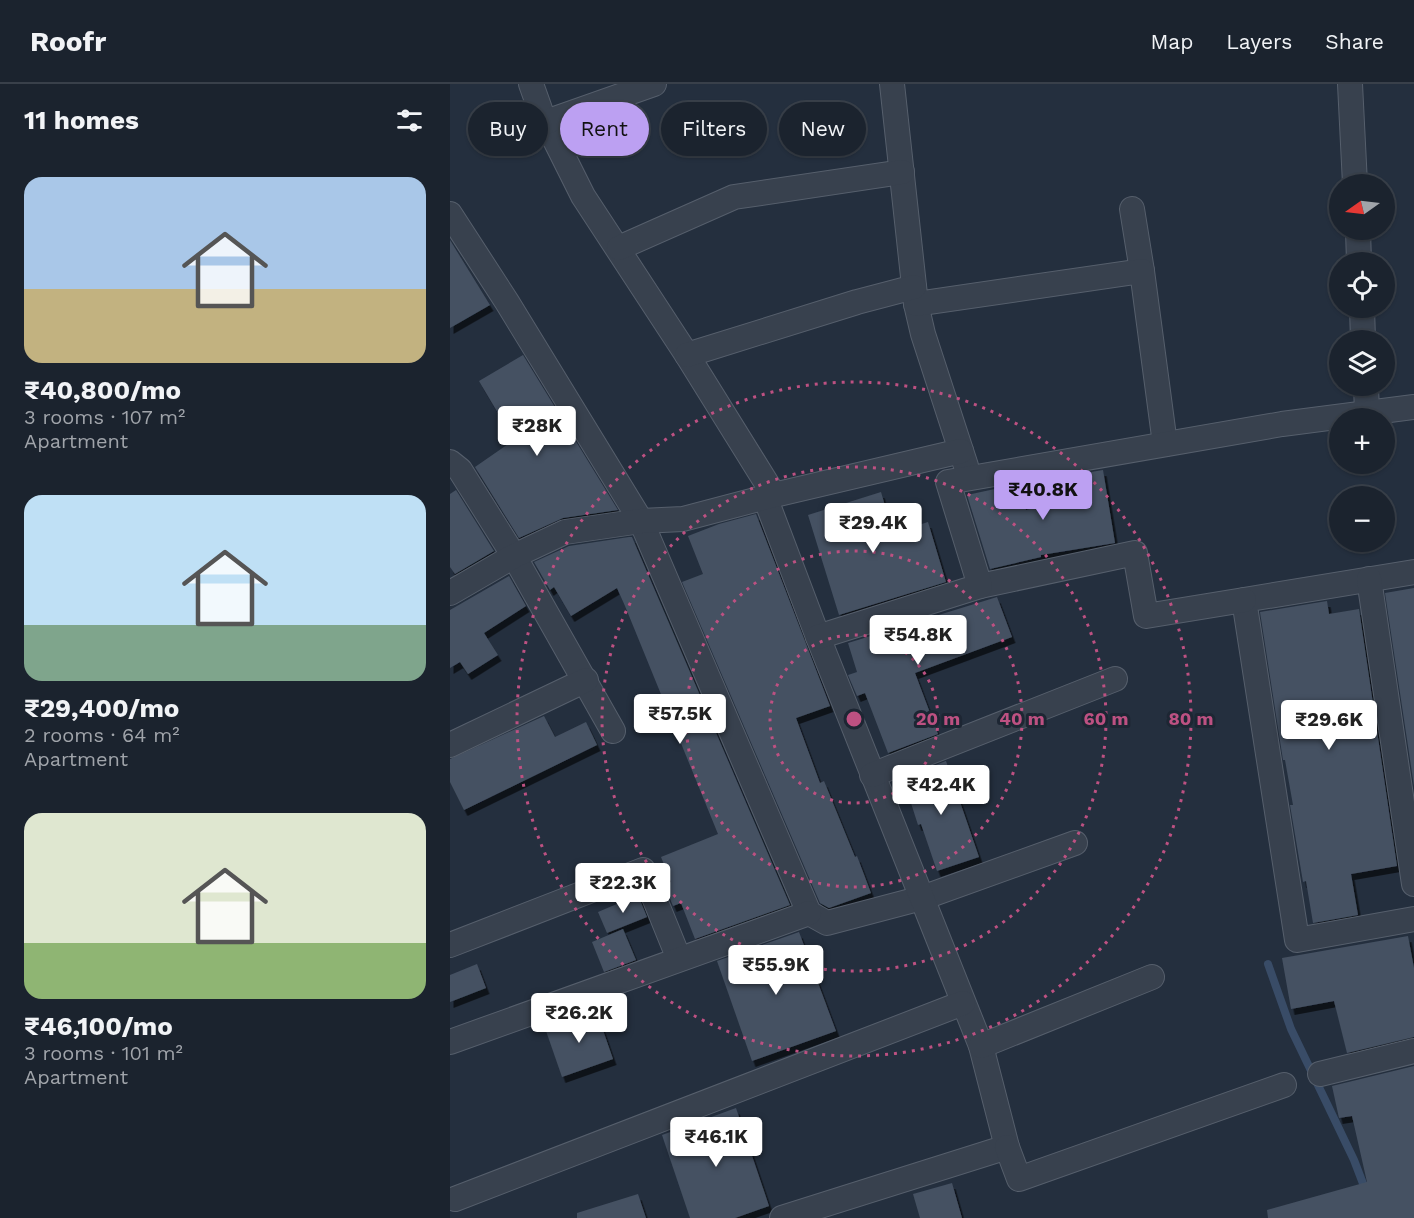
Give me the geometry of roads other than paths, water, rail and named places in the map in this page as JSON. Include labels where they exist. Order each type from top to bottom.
[{"type":"street","points":[[531,84],[538,102]]},
{"type":"street","points":[[548,121],[654,84]]},
{"type":"street","points":[[892,84],[915,296],[923,334],[970,478]]},
{"type":"street","points":[[1350,84],[1354,174]]},
{"type":"street","points":[[548,126],[583,196],[619,248],[687,356],[770,496],[818,637],[981,1046],[1007,1147],[1019,1179],[1284,1085]]},
{"type":"street","points":[[619,248],[734,197],[902,172]]},
{"type":"street","points":[[1132,209],[1165,444]]},
{"type":"street","points":[[450,214],[507,302],[641,521],[809,912],[827,922],[922,898],[1075,843]]},
{"type":"street","points":[[687,356],[857,302],[1142,271]]},
{"type":"street","points":[[1395,409],[1414,407]]},
{"type":"street","points":[[980,586],[948,482],[1329,418]]},
{"type":"street","points":[[450,593],[514,556],[565,532],[641,521],[683,519],[961,451]]},
{"type":"street","points":[[450,462],[460,470],[514,556],[613,731]]},
{"type":"street","points":[[818,637],[980,586],[1135,553],[1146,616],[1414,572]]},
{"type":"street","points":[[1369,579],[1414,884]]},
{"type":"street","points":[[1244,600],[1297,940],[1414,919]]},
{"type":"street","points":[[872,775],[1115,679]]},
{"type":"street","points":[[450,745],[586,680]]},
{"type":"street","points":[[450,945],[643,870],[679,959]]},
{"type":"street","points":[[450,1042],[809,912]]},
{"type":"street","points":[[981,1046],[1152,977]]},
{"type":"street","points":[[454,1199],[963,1003]]},
{"type":"street","points":[[1320,1074],[1414,1051]]},
{"type":"street","points":[[782,1218],[1007,1147]]},
{"type":"waterway","points":[[1268,964],[1291,1029],[1354,1160],[1367,1194]]}]
